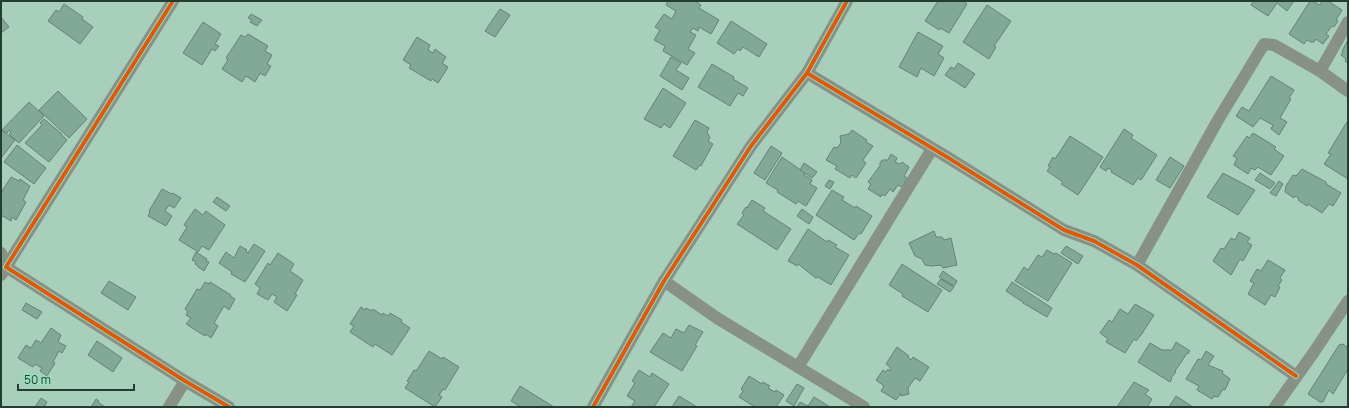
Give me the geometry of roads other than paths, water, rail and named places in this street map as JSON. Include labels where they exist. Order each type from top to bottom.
[{"type":"street","points":[[4,271],[173,1]]},
{"type":"street","points":[[593,407],[664,281],[751,146],[807,73],[847,1]]},
{"type":"street","points":[[1320,71],[1348,22]]},
{"type":"street","points":[[1137,265],[1222,114],[1264,44],[1274,45],[1320,71],[1348,91]]},
{"type":"street","points":[[807,73],[932,149],[948,157],[1064,230],[1094,241],[1137,265],[1296,376]]},
{"type":"street","points":[[798,367],[932,149]]},
{"type":"street","points":[[1,253],[4,271],[185,382],[229,407]]},
{"type":"street","points":[[664,281],[717,318],[864,407]]},
{"type":"street","points":[[1275,407],[1314,352],[1344,317],[1348,301]]},
{"type":"street","points":[[169,407],[185,382]]}]
